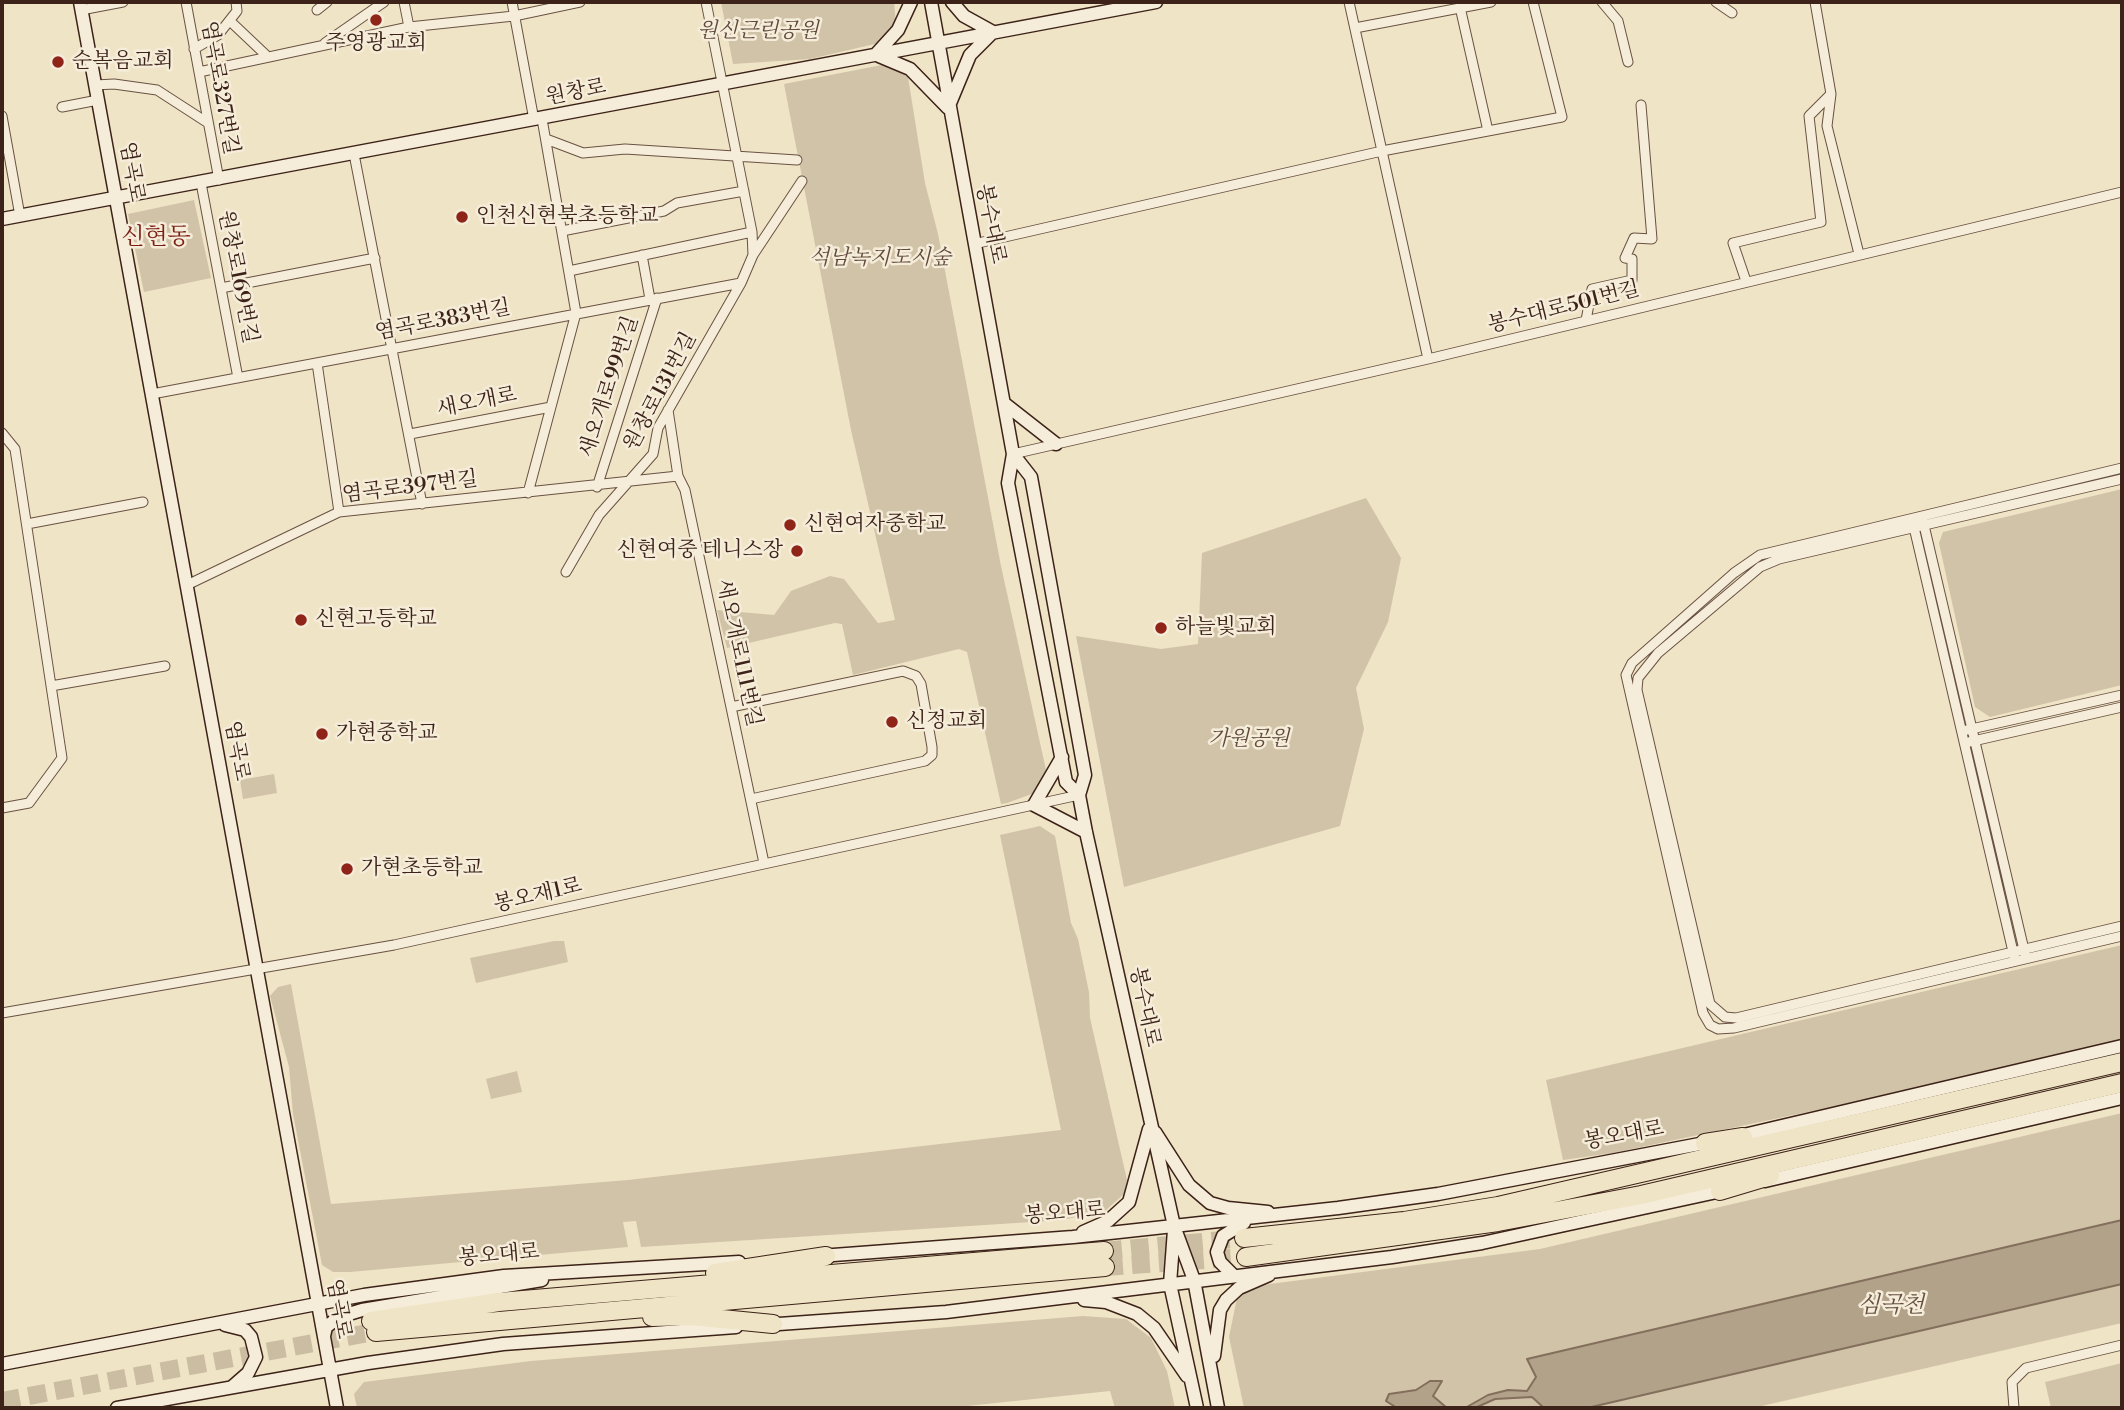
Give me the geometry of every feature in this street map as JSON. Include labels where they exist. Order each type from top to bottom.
[{"type":"highway","points":[[1962,1099],[2122,1049]]},
{"type":"highway","name":"봉오대로","points":[[1244,1238],[1404,1221],[1498,1206],[2122,1062]]},
{"type":"highway","points":[[1246,1257],[1524,1217],[1641,1195],[2122,1083]]},
{"type":"highway","points":[[1965,1120],[2122,1096]]},
{"type":"highway","points":[[1705,1143],[1916,1110]]},
{"type":"highway","points":[[1720,1191],[1920,1130]]},
{"type":"highway","points":[[499,1302],[826,1256]]},
{"type":"highway","name":"봉오대로","points":[[1105,1259],[519,1318],[372,1327],[499,1302],[1105,1259]]},
{"type":"highway","points":[[519,1318],[691,1316],[773,1324]]},
{"type":"main road","points":[[911,2],[894,36],[874,55],[910,69],[948,108],[970,55],[993,32],[964,16],[952,2]]},
{"type":"main road","name":"봉수대로","points":[[931,2],[948,108],[1005,404],[1013,454],[1008,483],[1066,782],[1079,795]]},
{"type":"main road","name":"원창로","points":[[2,219],[1156,2]]},
{"type":"main road","name":"염곡로","points":[[80,6],[337,1408]]},
{"type":"main road","points":[[1005,404],[1056,444]]},
{"type":"main road","name":"봉수대로","points":[[1013,454],[1031,477],[1085,775],[1079,795],[1086,832],[1174,1226],[1194,1280],[1218,1408]]},
{"type":"main road","points":[[1062,757],[1034,805],[1086,832]]},
{"type":"main road","name":"봉오대로","points":[[2,1364],[318,1303],[504,1276],[1073,1237],[1254,1218],[1438,1194],[1705,1143],[2122,1049]]},
{"type":"main road","points":[[117,1408],[330,1370],[503,1344],[946,1312],[1392,1257],[1482,1243],[1720,1191],[2122,1096]]},
{"type":"main road","points":[[1150,1125],[1189,1185],[1210,1203],[1228,1208],[1286,1214]]},
{"type":"main road","points":[[1073,1237],[1108,1221],[1129,1202],[1150,1125]]},
{"type":"main road","points":[[1233,1275],[1220,1262],[1219,1245],[1230,1229],[1254,1218]]},
{"type":"main road","name":"봉수대로","points":[[1174,1226],[1170,1284],[1197,1408]]},
{"type":"main road","points":[[1213,1377],[1214,1336],[1220,1310],[1226,1300],[1254,1280],[1289,1268]]},
{"type":"main road","points":[[324,1336],[326,1326],[339,1317],[362,1310],[577,1273]]},
{"type":"main road","points":[[1056,1298],[1106,1303],[1138,1314],[1154,1328],[1191,1383]]},
{"type":"main road","points":[[215,1324],[236,1325],[245,1330],[254,1347],[253,1366],[232,1388]]},
{"type":"street","points":[[80,6],[123,2]]},
{"type":"street","name":"염곡로327번길","points":[[186,2],[219,180]]},
{"type":"street","points":[[194,49],[218,35],[237,11],[236,2]]},
{"type":"street","points":[[317,10],[327,2]]},
{"type":"street","points":[[322,45],[384,2]]},
{"type":"street","points":[[404,2],[409,27]]},
{"type":"street","name":"새오개로","points":[[512,2],[538,119],[546,139],[576,313],[528,493]]},
{"type":"street","points":[[199,72],[409,27],[514,16],[580,2]]},
{"type":"street","name":"원창로131번길","points":[[706,2],[752,232],[753,255]]},
{"type":"street","points":[[1349,2],[1428,359]]},
{"type":"street","points":[[1355,28],[1491,2]]},
{"type":"street","points":[[974,244],[1382,151],[1562,117],[1533,2]]},
{"type":"street","points":[[1602,2],[1618,21],[1628,62]]},
{"type":"street","points":[[1716,2],[1732,13]]},
{"type":"street","points":[[1815,2],[1831,94],[1827,126],[1859,254]]},
{"type":"street","points":[[1460,7],[1488,131]]},
{"type":"street","points":[[230,21],[268,57]]},
{"type":"street","points":[[95,85],[114,84],[158,90],[208,123]]},
{"type":"street","points":[[1746,281],[1733,243],[1821,222],[1809,116],[1831,94]]},
{"type":"street","points":[[62,107],[98,100]]},
{"type":"street","points":[[1586,320],[1592,289],[1632,280],[1632,259],[1625,258],[1634,238],[1652,239],[1642,105]]},
{"type":"street","points":[[2,116],[20,216]]},
{"type":"street","points":[[546,139],[583,153],[625,149],[797,160]]},
{"type":"street","points":[[354,154],[394,348],[422,504]]},
{"type":"street","name":"원창로131번길","points":[[566,572],[599,515],[653,454],[658,428],[667,410],[741,283],[753,255],[802,181]]},
{"type":"street","name":"원창로169번길","points":[[201,183],[238,378]]},
{"type":"street","points":[[562,231],[664,211],[677,203],[744,191]]},
{"type":"street","name":"봉수대로501번길","points":[[1013,454],[1428,359],[2122,192]]},
{"type":"street","points":[[569,271],[752,232]]},
{"type":"street","points":[[642,255],[653,299]]},
{"type":"street","points":[[221,288],[375,258]]},
{"type":"street","name":"새오개로99번길","points":[[576,313],[741,283]]},
{"type":"street","name":"새오개로99번길","points":[[597,487],[653,299]]},
{"type":"street","name":"염곡로383번길","points":[[152,394],[576,313]]},
{"type":"street","points":[[317,363],[339,512]]},
{"type":"street","name":"새오개로","points":[[410,434],[551,407]]},
{"type":"street","name":"새오개로111번길","points":[[667,410],[678,476],[685,490],[764,863]]},
{"type":"street","points":[[2,433],[15,449],[62,758],[29,803],[2,808]]},
{"type":"street","points":[[2014,957],[1736,1017],[1725,1017],[1710,1004],[1637,690],[1638,678],[1658,653],[1760,567],[1779,559],[2122,468]]},
{"type":"street","points":[[528,493],[678,476]]},
{"type":"street","points":[[1923,520],[2122,478]]},
{"type":"street","name":"염곡로397번길","points":[[187,585],[339,512],[528,493]]},
{"type":"street","points":[[27,524],[143,502]]},
{"type":"street","points":[[1923,520],[2025,954]]},
{"type":"street","points":[[1912,523],[2014,957]]},
{"type":"street","points":[[1912,523],[1760,555],[1734,573],[1632,663],[1626,675],[1628,695],[1703,1013],[1710,1025],[1718,1029],[1734,1028],[2014,957],[2122,926]]},
{"type":"street","points":[[51,686],[165,666]]},
{"type":"street","points":[[731,707],[903,671],[916,676],[921,684],[932,747],[932,755],[925,761],[751,799]]},
{"type":"street","points":[[1961,732],[2122,695]]},
{"type":"street","points":[[1964,743],[2122,707]]},
{"type":"street","name":"봉오재1로","points":[[2,1013],[407,943],[1079,795]]},
{"type":"street","points":[[2025,954],[2122,936]]},
{"type":"street","points":[[2014,1408],[2012,1382],[2026,1368],[2122,1345]]},
{"type":"green space","name":"원신근린공원","points":[[721,2],[894,2],[896,24],[879,43],[810,59],[733,64]]},
{"type":"green space","name":"석남녹지도시숲","points":[[887,64],[908,77],[925,183],[938,234],[1001,566],[1046,770],[1037,792],[1001,804],[967,652],[959,649],[853,675],[842,624],[835,623],[727,648],[717,610],[774,615],[791,591],[830,576],[844,579],[878,623],[895,620],[851,430],[784,84]]},
{"type":"green space","points":[[194,200],[211,278],[144,292],[128,214]]},
{"type":"green space","points":[[2122,489],[2122,685],[1990,717],[1975,707],[1939,543],[1943,532]]},
{"type":"green space","name":"가원공원","points":[[1366,498],[1401,558],[1388,622],[1356,688],[1364,729],[1340,826],[1124,887],[1076,636],[1161,649],[1198,644],[1202,553]]},
{"type":"green space","points":[[274,774],[277,793],[243,799],[240,780]]},
{"type":"green space","points":[[1040,826],[1055,836],[1071,923],[1078,939],[1089,992],[1090,1018],[1127,1180],[1124,1194],[1106,1210],[1063,1220],[641,1247],[636,1221],[623,1222],[628,1247],[350,1272],[333,1272],[322,1265],[293,1114],[289,1067],[270,996],[278,987],[291,984],[331,1204],[628,1180],[1061,1130],[1000,835]]},
{"type":"green space","points":[[564,941],[568,962],[476,983],[470,958]]},
{"type":"green space","points":[[2122,945],[2122,1039],[1836,1106],[1613,1153],[1563,1160],[1546,1080]]},
{"type":"green space","points":[[517,1071],[522,1092],[491,1099],[486,1079]]},
{"type":"green space","points":[[2122,1113],[2122,1323],[1753,1408],[1244,1408],[1229,1337],[1239,1288],[1540,1249]]},
{"type":"green space","points":[[1083,1316],[1126,1319],[1151,1338],[1167,1371],[1175,1408],[1115,1408],[1110,1391],[948,1408],[357,1408],[354,1394],[364,1382],[531,1361]]},
{"type":"green space","points":[[2122,1363],[2122,1408],[2051,1408],[2045,1382]]},
{"type":"water","name":"심곡천","points":[[2122,1220],[2122,1284],[1587,1408],[1544,1408],[1532,1397],[1495,1399],[1475,1408],[1465,1408],[1488,1395],[1508,1390],[1527,1391],[1536,1377],[1527,1359]]},
{"type":"water","points":[[1430,1381],[1442,1381],[1433,1396],[1447,1408],[1397,1408],[1386,1401],[1389,1394],[1416,1390]]},
{"type":"tunnel","points":[[1104,1251],[1244,1238]]},
{"type":"tunnel","points":[[1105,1267],[1246,1257]]},
{"type":"tunnel","points":[[2,1401],[373,1332]]},
{"type":"place","name":"주영광교회","points":[[376,20]]},
{"type":"place","name":"순복음교회","points":[[58,62]]},
{"type":"place","name":"인천신현북초등학교","points":[[462,217]]},
{"type":"place","name":"신현여자중학교","points":[[790,525]]},
{"type":"place","name":"신현여중 테니스장","points":[[797,551]]},
{"type":"place","name":"신현고등학교","points":[[301,620]]},
{"type":"place","name":"하늘빛교회","points":[[1161,628]]},
{"type":"place","name":"신정교회","points":[[892,722]]},
{"type":"place","name":"가현중학교","points":[[322,734]]},
{"type":"place","name":"가현초등학교","points":[[347,869]]},
{"type":"district","name":"신현동","points":[[156,238]]}]
